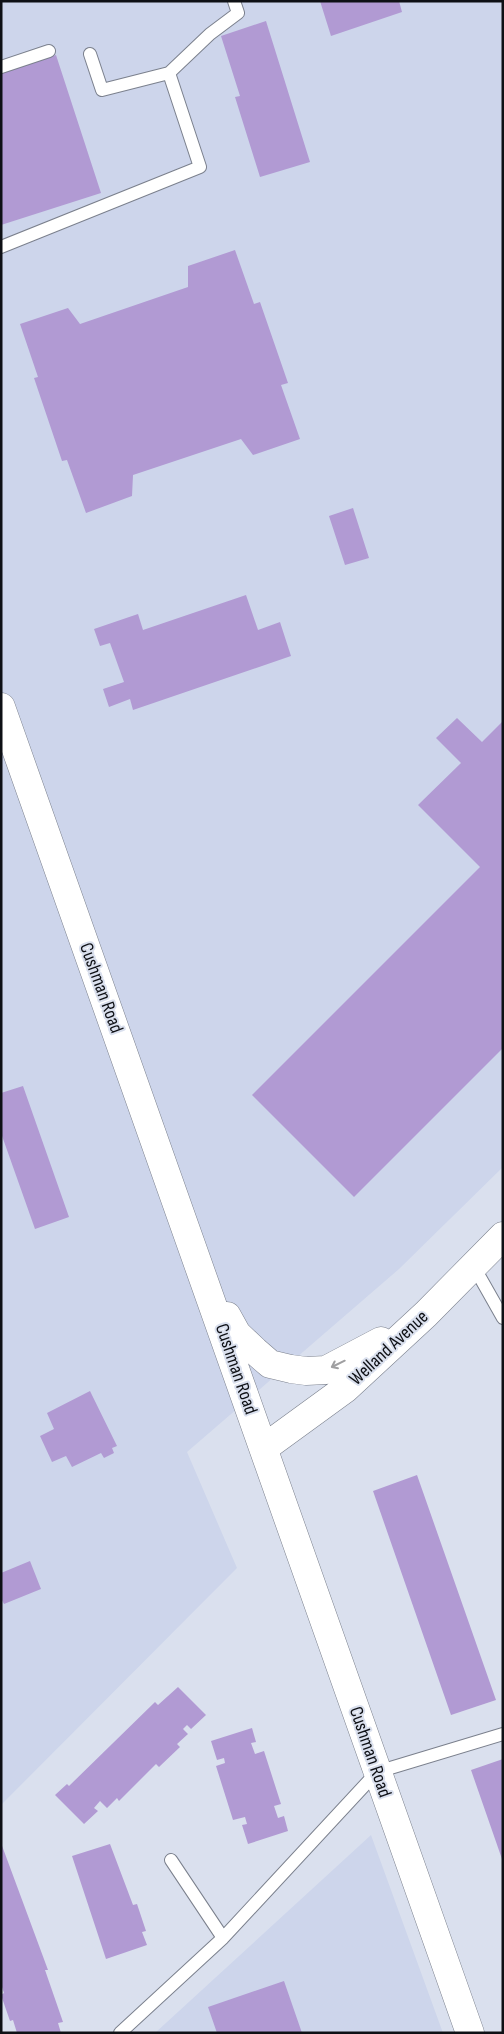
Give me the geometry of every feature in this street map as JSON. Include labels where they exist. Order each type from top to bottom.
[{"type":"street","name":"Cushman Road","points":[[1,707],[470,2033]]},
{"type":"street","name":"Welland Avenue","points":[[264,1448],[345,1389],[426,1314],[503,1236]]},
{"type":"street","points":[[199,1264],[237,1334],[270,1364],[291,1370],[306,1372],[326,1370],[350,1359],[426,1314]]},
{"type":"lane","points":[[90,54],[102,90],[169,73],[210,34],[238,13],[234,1]]},
{"type":"lane","points":[[1,67],[48,51]]},
{"type":"lane","points":[[1,248],[200,167],[169,73]]},
{"type":"lane","points":[[473,1265],[503,1318]]},
{"type":"lane","points":[[120,2033],[223,1938],[377,1772],[503,1734]]},
{"type":"lane","points":[[171,1860],[223,1938]]},
{"type":"shaded area","points":[[1,1],[503,1],[503,1167],[399,1269],[187,1452],[237,1568],[1,1805]]},
{"type":"shaded area","points":[[371,1835],[443,2033],[155,2033]]},
{"type":"building","points":[[320,1],[399,1],[402,12],[331,36]]},
{"type":"building","points":[[266,21],[310,162],[260,177],[235,97],[240,96],[221,36]]},
{"type":"building","points":[[56,55],[101,193],[1,225],[1,73]]},
{"type":"building","points":[[235,250],[254,304],[260,302],[288,383],[281,385],[300,439],[253,455],[241,439],[133,475],[132,496],[86,513],[67,460],[62,461],[34,378],[38,377],[20,324],[68,308],[80,324],[188,287],[188,266]]},
{"type":"building","points":[[353,508],[369,558],[345,565],[329,516]]},
{"type":"building","points":[[246,595],[258,630],[280,622],[291,656],[133,710],[130,699],[109,707],[103,689],[124,682],[110,643],[100,646],[94,629],[138,614],[143,630]]},
{"type":"building","points":[[457,718],[482,742],[503,721],[503,1048],[354,1197],[252,1095],[480,867],[418,805],[461,763],[436,738]]},
{"type":"building","points":[[23,1086],[69,1217],[35,1229],[1,1133],[1,1093]]},
{"type":"building","points":[[90,1391],[117,1446],[112,1448],[114,1453],[104,1458],[101,1453],[72,1467],[66,1456],[52,1462],[40,1436],[54,1429],[47,1413]]},
{"type":"building","points":[[417,1475],[496,1700],[451,1715],[373,1491]]},
{"type":"building","points":[[30,1561],[41,1589],[4,1604],[1,1598],[1,1573]]},
{"type":"building","points":[[178,1687],[206,1715],[191,1729],[187,1725],[183,1729],[188,1734],[177,1744],[180,1747],[159,1767],[156,1764],[119,1801],[117,1798],[107,1808],[100,1801],[94,1808],[98,1811],[84,1824],[55,1795],[67,1784],[69,1786],[155,1702],[158,1705]]},
{"type":"building","points":[[252,1728],[256,1742],[251,1743],[255,1754],[264,1751],[281,1804],[274,1806],[278,1818],[284,1816],[288,1831],[248,1844],[242,1825],[247,1824],[245,1817],[233,1820],[216,1766],[225,1763],[224,1758],[217,1760],[211,1741]]},
{"type":"building","points":[[503,1759],[503,1859],[502,1859],[471,1770]]},
{"type":"building","points":[[1,1843],[48,1970],[45,1970],[63,2022],[58,2023],[61,2033],[17,2033],[13,2020],[10,2021],[1,1995],[4,1993],[1,1984]]},
{"type":"building","points":[[110,1844],[133,1905],[137,1904],[146,1931],[142,1932],[147,1945],[106,1959],[72,1856]]},
{"type":"building","points":[[284,1981],[302,2033],[217,2033],[208,2007]]}]
